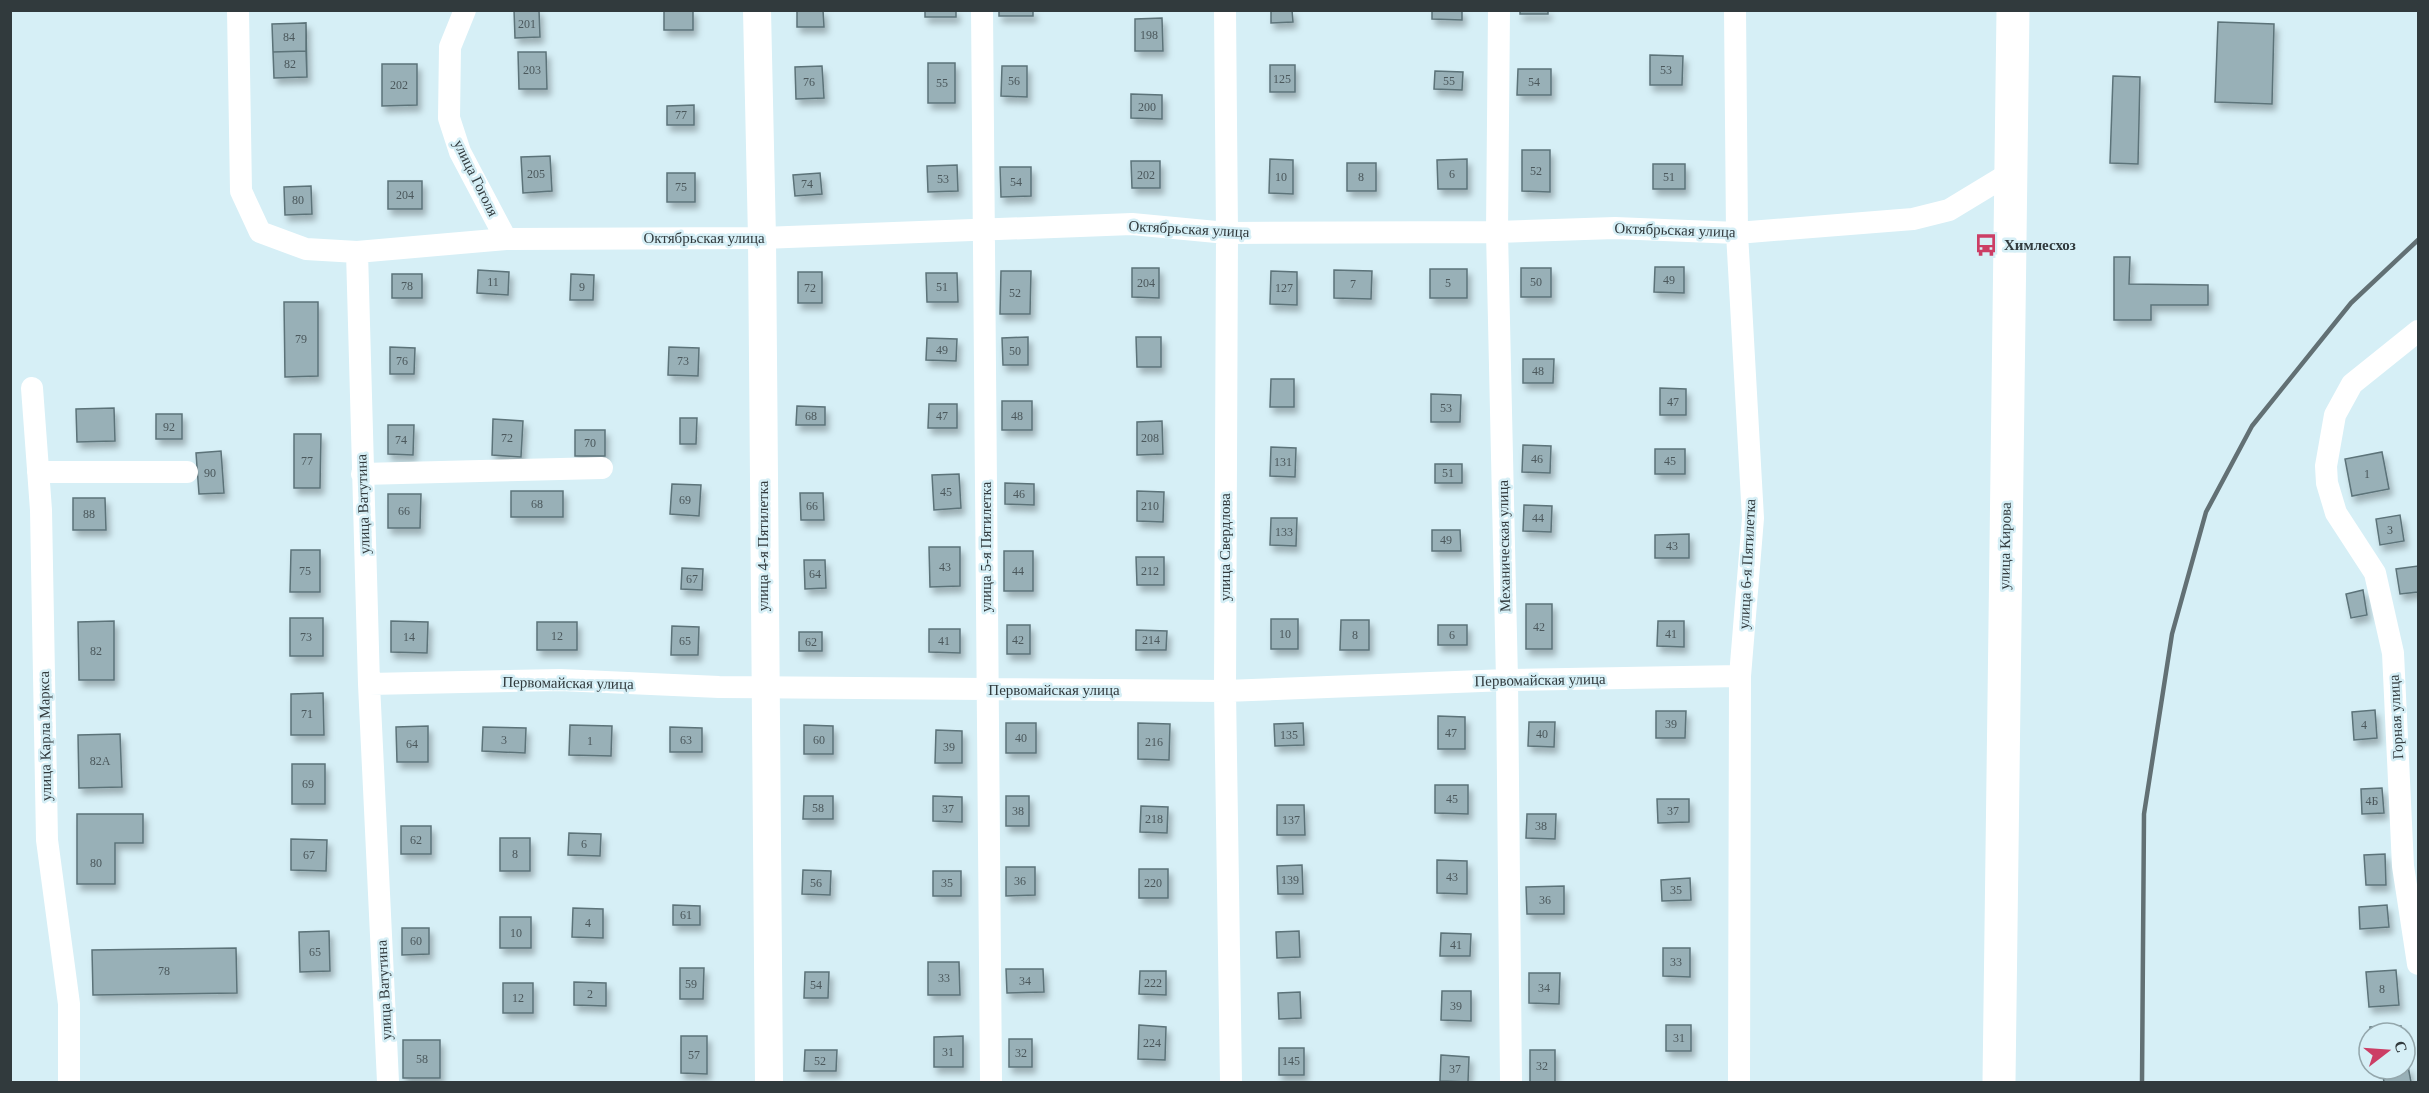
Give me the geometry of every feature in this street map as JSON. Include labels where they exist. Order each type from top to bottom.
[{"type":"main road","name":"улица Кирова","points":[[1999,1083],[2013,10]]},
{"type":"street","points":[[238,10],[241,191],[260,232],[306,249],[357,252]]},
{"type":"street","name":"улица Гоголя","points":[[465,10],[450,47],[449,118],[460,152],[506,239]]},
{"type":"street","name":"улица 4-я Пятилетка","points":[[757,10],[762,238],[769,1083]]},
{"type":"street","name":"улица 5-я Пятилетка","points":[[982,10],[991,1083]]},
{"type":"street","name":"улица Свердлова","points":[[1225,10],[1227,233],[1225,691],[1231,1083]]},
{"type":"street","name":"Механическая улица","points":[[1499,10],[1497,232],[1507,680],[1511,1083]]},
{"type":"street","name":"улица 6-я Пятилетка","points":[[1735,10],[1737,233],[1753,518],[1740,676],[1738,1083]]},
{"type":"street","name":"Октябрьская улица","points":[[357,252],[506,239],[762,238],[1132,224],[1227,233],[1497,232],[1615,228],[1737,233],[1913,219],[1949,210],[2010,173]]},
{"type":"street","name":"улица Ватутина","points":[[357,252],[369,684],[388,1083]]},
{"type":"street","name":"Горная улица","points":[[2418,331],[2352,384],[2335,415],[2326,466],[2327,483],[2336,513],[2374,573],[2392,654],[2403,866],[2418,964]]},
{"type":"street","name":"улица Карла Маркса","points":[[32,388],[41,510],[47,840],[69,1004],[69,1083]]},
{"type":"street","points":[[362,474],[602,468]]},
{"type":"street","points":[[38,472],[187,472]]},
{"type":"street","name":"Первомайская улица","points":[[369,684],[560,681],[719,687],[1225,691],[1507,680],[1740,676]]},
{"type":"building","points":[[514,10],[539,10],[540,37],[515,38]]},
{"type":"building","points":[[664,10],[693,10],[693,30],[664,30]]},
{"type":"building","points":[[797,10],[823,10],[824,27],[797,27]]},
{"type":"building","points":[[925,10],[956,10],[956,17],[925,17]]},
{"type":"building","points":[[999,10],[1033,10],[1033,16],[999,16]]},
{"type":"building","points":[[1271,10],[1292,10],[1293,22],[1271,23]]},
{"type":"building","points":[[1432,10],[1462,10],[1462,20],[1432,19]]},
{"type":"building","points":[[1520,10],[1548,10],[1548,14],[1520,14]]},
{"type":"building","points":[[1162,18],[1163,51],[1135,51],[1135,19]]},
{"type":"building","points":[[2218,22],[2274,24],[2272,104],[2215,102]]},
{"type":"building","points":[[306,23],[307,77],[274,78],[272,24]]},
{"type":"building","points":[[306,23],[306,51],[273,52],[272,24]]},
{"type":"building","points":[[306,51],[307,77],[274,78],[273,52]]},
{"type":"building","points":[[518,52],[546,52],[547,89],[519,89]]},
{"type":"building","points":[[1650,55],[1683,56],[1682,85],[1650,85]]},
{"type":"building","points":[[928,63],[955,63],[955,103],[928,103]]},
{"type":"building","points":[[382,64],[417,64],[417,105],[382,106]]},
{"type":"building","points":[[1270,65],[1295,65],[1295,92],[1270,92]]},
{"type":"building","points":[[822,66],[824,98],[796,99],[795,67]]},
{"type":"building","points":[[1002,66],[1027,66],[1027,97],[1001,96]]},
{"type":"building","points":[[1518,69],[1551,69],[1551,95],[1517,95]]},
{"type":"building","points":[[1435,71],[1463,72],[1462,90],[1434,89]]},
{"type":"building","points":[[2113,76],[2140,77],[2138,164],[2110,163]]},
{"type":"building","points":[[1131,94],[1162,95],[1162,119],[1131,118]]},
{"type":"building","points":[[694,105],[694,125],[667,125],[667,106]]},
{"type":"building","points":[[1522,150],[1550,150],[1550,192],[1522,191]]},
{"type":"building","points":[[550,156],[552,191],[523,193],[521,157]]},
{"type":"building","points":[[1270,159],[1293,160],[1293,194],[1269,193]]},
{"type":"building","points":[[1467,159],[1467,189],[1438,189],[1437,160]]},
{"type":"building","points":[[1131,161],[1160,161],[1160,188],[1132,188]]},
{"type":"building","points":[[1347,163],[1376,163],[1376,191],[1347,191]]},
{"type":"building","points":[[1653,164],[1685,164],[1685,189],[1653,189]]},
{"type":"building","points":[[957,165],[958,191],[928,192],[927,166]]},
{"type":"building","points":[[1000,167],[1031,167],[1031,196],[1001,197]]},
{"type":"building","points":[[667,173],[695,173],[695,202],[667,202]]},
{"type":"building","points":[[820,173],[822,194],[795,196],[793,175]]},
{"type":"building","points":[[388,181],[422,181],[422,209],[388,209]]},
{"type":"building","points":[[311,186],[312,214],[285,215],[284,187]]},
{"type":"building","points":[[2114,257],[2130,257],[2129,284],[2208,285],[2208,305],[2151,305],[2151,320],[2114,320]]},
{"type":"building","points":[[1655,267],[1684,267],[1684,293],[1654,292]]},
{"type":"building","points":[[1132,268],[1159,268],[1159,298],[1132,297]]},
{"type":"building","points":[[1521,268],[1551,268],[1551,297],[1521,297]]},
{"type":"building","points":[[1430,269],[1467,269],[1467,298],[1430,298]]},
{"type":"building","points":[[478,270],[509,272],[508,295],[477,293]]},
{"type":"building","points":[[1334,270],[1372,271],[1371,299],[1334,298]]},
{"type":"building","points":[[1001,271],[1031,271],[1030,314],[1000,314]]},
{"type":"building","points":[[1271,271],[1297,272],[1297,305],[1270,304]]},
{"type":"building","points":[[798,272],[822,272],[822,303],[798,303]]},
{"type":"building","points":[[926,273],[957,273],[958,302],[927,302]]},
{"type":"building","points":[[392,274],[422,274],[422,298],[392,298]]},
{"type":"building","points":[[571,274],[594,275],[593,300],[570,300]]},
{"type":"building","points":[[284,302],[318,302],[318,376],[285,377]]},
{"type":"building","points":[[1028,337],[1028,365],[1003,365],[1002,338]]},
{"type":"building","points":[[1136,337],[1161,337],[1161,367],[1137,367]]},
{"type":"building","points":[[927,338],[957,339],[956,361],[926,360]]},
{"type":"building","points":[[390,347],[415,348],[414,374],[390,374]]},
{"type":"building","points":[[669,347],[699,348],[698,376],[668,375]]},
{"type":"building","points":[[1523,359],[1554,359],[1553,383],[1523,383]]},
{"type":"building","points":[[1271,379],[1294,379],[1294,407],[1270,407]]},
{"type":"building","points":[[1660,388],[1686,389],[1686,415],[1660,415]]},
{"type":"building","points":[[1431,394],[1461,395],[1460,422],[1431,422]]},
{"type":"building","points":[[1002,401],[1032,401],[1032,430],[1002,430]]},
{"type":"building","points":[[929,404],[957,404],[957,428],[928,428]]},
{"type":"building","points":[[797,406],[825,407],[825,425],[796,425]]},
{"type":"building","points":[[114,408],[115,441],[77,442],[76,409]]},
{"type":"building","points":[[156,414],[182,414],[182,439],[156,439]]},
{"type":"building","points":[[680,418],[697,418],[696,444],[680,444]]},
{"type":"building","points":[[493,419],[523,421],[521,457],[492,455]]},
{"type":"building","points":[[1162,421],[1163,454],[1137,455],[1137,422]]},
{"type":"building","points":[[388,425],[414,425],[413,455],[388,454]]},
{"type":"building","points":[[575,430],[605,430],[605,456],[575,456]]},
{"type":"building","points":[[294,434],[321,434],[320,488],[294,488]]},
{"type":"building","points":[[1523,445],[1551,446],[1550,473],[1522,472]]},
{"type":"building","points":[[1271,447],[1296,448],[1295,477],[1270,476]]},
{"type":"building","points":[[1655,449],[1685,449],[1685,474],[1655,474]]},
{"type":"building","points":[[221,451],[224,493],[199,494],[196,453]]},
{"type":"building","points":[[2382,452],[2389,489],[2352,496],[2345,459]]},
{"type":"building","points":[[1435,464],[1462,464],[1462,483],[1435,483]]},
{"type":"building","points":[[959,474],[961,508],[934,510],[932,475]]},
{"type":"building","points":[[1005,483],[1034,484],[1034,505],[1005,504]]},
{"type":"building","points":[[672,484],[701,485],[699,516],[670,514]]},
{"type":"building","points":[[511,491],[563,491],[563,517],[511,517]]},
{"type":"building","points":[[1137,491],[1164,492],[1163,522],[1137,521]]},
{"type":"building","points":[[800,493],[823,493],[824,520],[801,520]]},
{"type":"building","points":[[388,494],[421,494],[420,528],[388,528]]},
{"type":"building","points":[[73,498],[105,498],[106,530],[73,530]]},
{"type":"building","points":[[1524,505],[1552,506],[1551,532],[1523,531]]},
{"type":"building","points":[[2400,515],[2404,541],[2380,545],[2376,519]]},
{"type":"building","points":[[1271,518],[1297,518],[1296,546],[1270,545]]},
{"type":"building","points":[[1432,530],[1460,530],[1461,551],[1432,551]]},
{"type":"building","points":[[1689,534],[1689,558],[1655,558],[1655,535]]},
{"type":"building","points":[[929,547],[960,547],[960,586],[930,587]]},
{"type":"building","points":[[291,550],[320,550],[320,592],[290,592]]},
{"type":"building","points":[[1004,551],[1033,551],[1033,591],[1004,591]]},
{"type":"building","points":[[1136,557],[1164,557],[1164,585],[1137,585]]},
{"type":"building","points":[[804,560],[825,560],[826,588],[805,589]]},
{"type":"building","points":[[2418,566],[2418,592],[2400,594],[2396,569]]},
{"type":"building","points":[[682,568],[703,569],[702,590],[681,589]]},
{"type":"building","points":[[2363,590],[2367,615],[2351,618],[2346,594]]},
{"type":"building","points":[[1526,604],[1552,604],[1552,649],[1526,649]]},
{"type":"building","points":[[290,618],[323,618],[323,656],[290,656]]},
{"type":"building","points":[[1271,619],[1298,619],[1298,649],[1271,649]]},
{"type":"building","points":[[1341,620],[1369,620],[1369,650],[1340,650]]},
{"type":"building","points":[[114,621],[114,680],[79,680],[78,622]]},
{"type":"building","points":[[391,621],[428,622],[427,653],[391,652]]},
{"type":"building","points":[[1658,621],[1684,621],[1684,647],[1657,646]]},
{"type":"building","points":[[537,622],[577,622],[577,650],[537,650]]},
{"type":"building","points":[[1007,625],[1030,625],[1030,654],[1007,654]]},
{"type":"building","points":[[1438,625],[1467,625],[1467,645],[1438,645]]},
{"type":"building","points":[[672,626],[699,627],[698,655],[671,655]]},
{"type":"building","points":[[929,629],[960,629],[960,653],[929,652]]},
{"type":"building","points":[[1136,630],[1167,631],[1166,650],[1136,650]]},
{"type":"building","points":[[799,632],[822,632],[822,651],[799,651]]},
{"type":"building","points":[[323,693],[324,735],[291,735],[291,694]]},
{"type":"building","points":[[2375,710],[2377,738],[2354,740],[2352,712]]},
{"type":"building","points":[[1656,711],[1686,711],[1685,738],[1656,738]]},
{"type":"building","points":[[1438,716],[1465,717],[1465,749],[1438,749]]},
{"type":"building","points":[[1529,722],[1555,722],[1554,747],[1528,746]]},
{"type":"building","points":[[1006,723],[1036,723],[1036,753],[1006,753]]},
{"type":"building","points":[[1138,723],[1170,724],[1169,760],[1138,759]]},
{"type":"building","points":[[1303,723],[1304,745],[1275,746],[1274,724]]},
{"type":"building","points":[[570,725],[612,726],[611,756],[569,755]]},
{"type":"building","points":[[804,725],[833,726],[833,754],[804,754]]},
{"type":"building","points":[[428,726],[428,762],[397,762],[396,727]]},
{"type":"building","points":[[483,727],[526,728],[525,753],[482,751]]},
{"type":"building","points":[[670,727],[702,728],[702,752],[670,752]]},
{"type":"building","points":[[936,730],[962,731],[962,763],[935,763]]},
{"type":"building","points":[[120,734],[122,787],[79,788],[78,735]]},
{"type":"building","points":[[292,764],[325,764],[325,804],[292,804]]},
{"type":"building","points":[[1435,785],[1468,785],[1468,814],[1435,813]]},
{"type":"building","points":[[2382,788],[2384,813],[2362,814],[2361,789]]},
{"type":"building","points":[[804,796],[833,796],[833,819],[803,819]]},
{"type":"building","points":[[933,796],[962,797],[962,822],[933,821]]},
{"type":"building","points":[[1006,796],[1029,796],[1029,826],[1006,826]]},
{"type":"building","points":[[1657,799],[1689,799],[1689,822],[1658,823]]},
{"type":"building","points":[[1277,805],[1304,805],[1305,835],[1277,835]]},
{"type":"building","points":[[1141,806],[1168,807],[1167,833],[1140,832]]},
{"type":"building","points":[[77,814],[143,814],[143,843],[115,843],[115,884],[77,884]]},
{"type":"building","points":[[1527,814],[1556,814],[1555,839],[1526,838]]},
{"type":"building","points":[[401,826],[431,826],[431,854],[401,854]]},
{"type":"building","points":[[569,833],[601,834],[600,856],[568,855]]},
{"type":"building","points":[[500,838],[530,838],[530,871],[500,871]]},
{"type":"building","points":[[291,839],[327,840],[326,871],[291,870]]},
{"type":"building","points":[[2385,854],[2386,885],[2366,885],[2364,855]]},
{"type":"building","points":[[1437,860],[1467,861],[1467,894],[1437,893]]},
{"type":"building","points":[[1302,865],[1303,894],[1278,894],[1277,866]]},
{"type":"building","points":[[1006,867],[1035,867],[1035,895],[1006,896]]},
{"type":"building","points":[[1139,869],[1168,869],[1168,898],[1139,898]]},
{"type":"building","points":[[803,870],[831,871],[830,895],[802,894]]},
{"type":"building","points":[[933,871],[961,871],[961,896],[933,896]]},
{"type":"building","points":[[1690,878],[1691,900],[1662,901],[1661,880]]},
{"type":"building","points":[[1564,886],[1564,914],[1527,914],[1526,887]]},
{"type":"building","points":[[673,905],[700,906],[700,925],[673,925]]},
{"type":"building","points":[[2387,905],[2389,927],[2360,929],[2359,907]]},
{"type":"building","points":[[573,908],[603,909],[603,938],[572,937]]},
{"type":"building","points":[[500,917],[531,917],[531,948],[500,948]]},
{"type":"building","points":[[402,928],[429,928],[429,954],[402,955]]},
{"type":"building","points":[[329,931],[330,971],[300,972],[299,932]]},
{"type":"building","points":[[1299,931],[1300,957],[1277,958],[1276,932]]},
{"type":"building","points":[[1441,933],[1471,934],[1470,956],[1440,956]]},
{"type":"building","points":[[236,948],[237,993],[93,995],[92,950]]},
{"type":"building","points":[[1663,948],[1690,948],[1690,977],[1663,976]]},
{"type":"building","points":[[928,962],[959,962],[960,995],[928,995]]},
{"type":"building","points":[[680,968],[704,968],[703,999],[680,999]]},
{"type":"building","points":[[1006,969],[1043,969],[1044,992],[1007,993]]},
{"type":"building","points":[[2396,970],[2399,1005],[2369,1007],[2366,972]]},
{"type":"building","points":[[1140,971],[1166,971],[1166,995],[1139,994]]},
{"type":"building","points":[[805,972],[829,972],[828,998],[804,998]]},
{"type":"building","points":[[1529,973],[1560,973],[1559,1004],[1529,1003]]},
{"type":"building","points":[[574,982],[606,983],[606,1006],[574,1005]]},
{"type":"building","points":[[503,983],[533,983],[533,1013],[503,1013]]},
{"type":"building","points":[[1442,991],[1471,991],[1471,1021],[1441,1020]]},
{"type":"building","points":[[1300,992],[1301,1018],[1279,1019],[1278,993]]},
{"type":"building","points":[[1139,1025],[1166,1027],[1165,1060],[1138,1059]]},
{"type":"building","points":[[1666,1025],[1691,1025],[1691,1051],[1666,1051]]},
{"type":"building","points":[[681,1036],[707,1036],[707,1074],[681,1073]]},
{"type":"building","points":[[963,1036],[963,1067],[934,1067],[934,1037]]},
{"type":"building","points":[[1009,1039],[1032,1039],[1032,1067],[1009,1067]]},
{"type":"building","points":[[403,1040],[440,1040],[440,1078],[403,1078]]},
{"type":"building","points":[[1279,1048],[1304,1048],[1304,1075],[1279,1075]]},
{"type":"building","points":[[805,1050],[837,1050],[836,1071],[804,1071]]},
{"type":"building","points":[[1530,1050],[1555,1050],[1555,1082],[1530,1082]]},
{"type":"building","points":[[1441,1055],[1469,1057],[1468,1082],[1440,1081]]},
{"type":"building","points":[[2384,1081],[2411,1082],[2384,1082]]},
{"type":"railway","points":[[2142,1082],[2144,814],[2172,634],[2206,512],[2252,426],[2351,303],[2418,240]]},
{"type":"place","name":"Химлесхоз","points":[[1986,245]]}]
